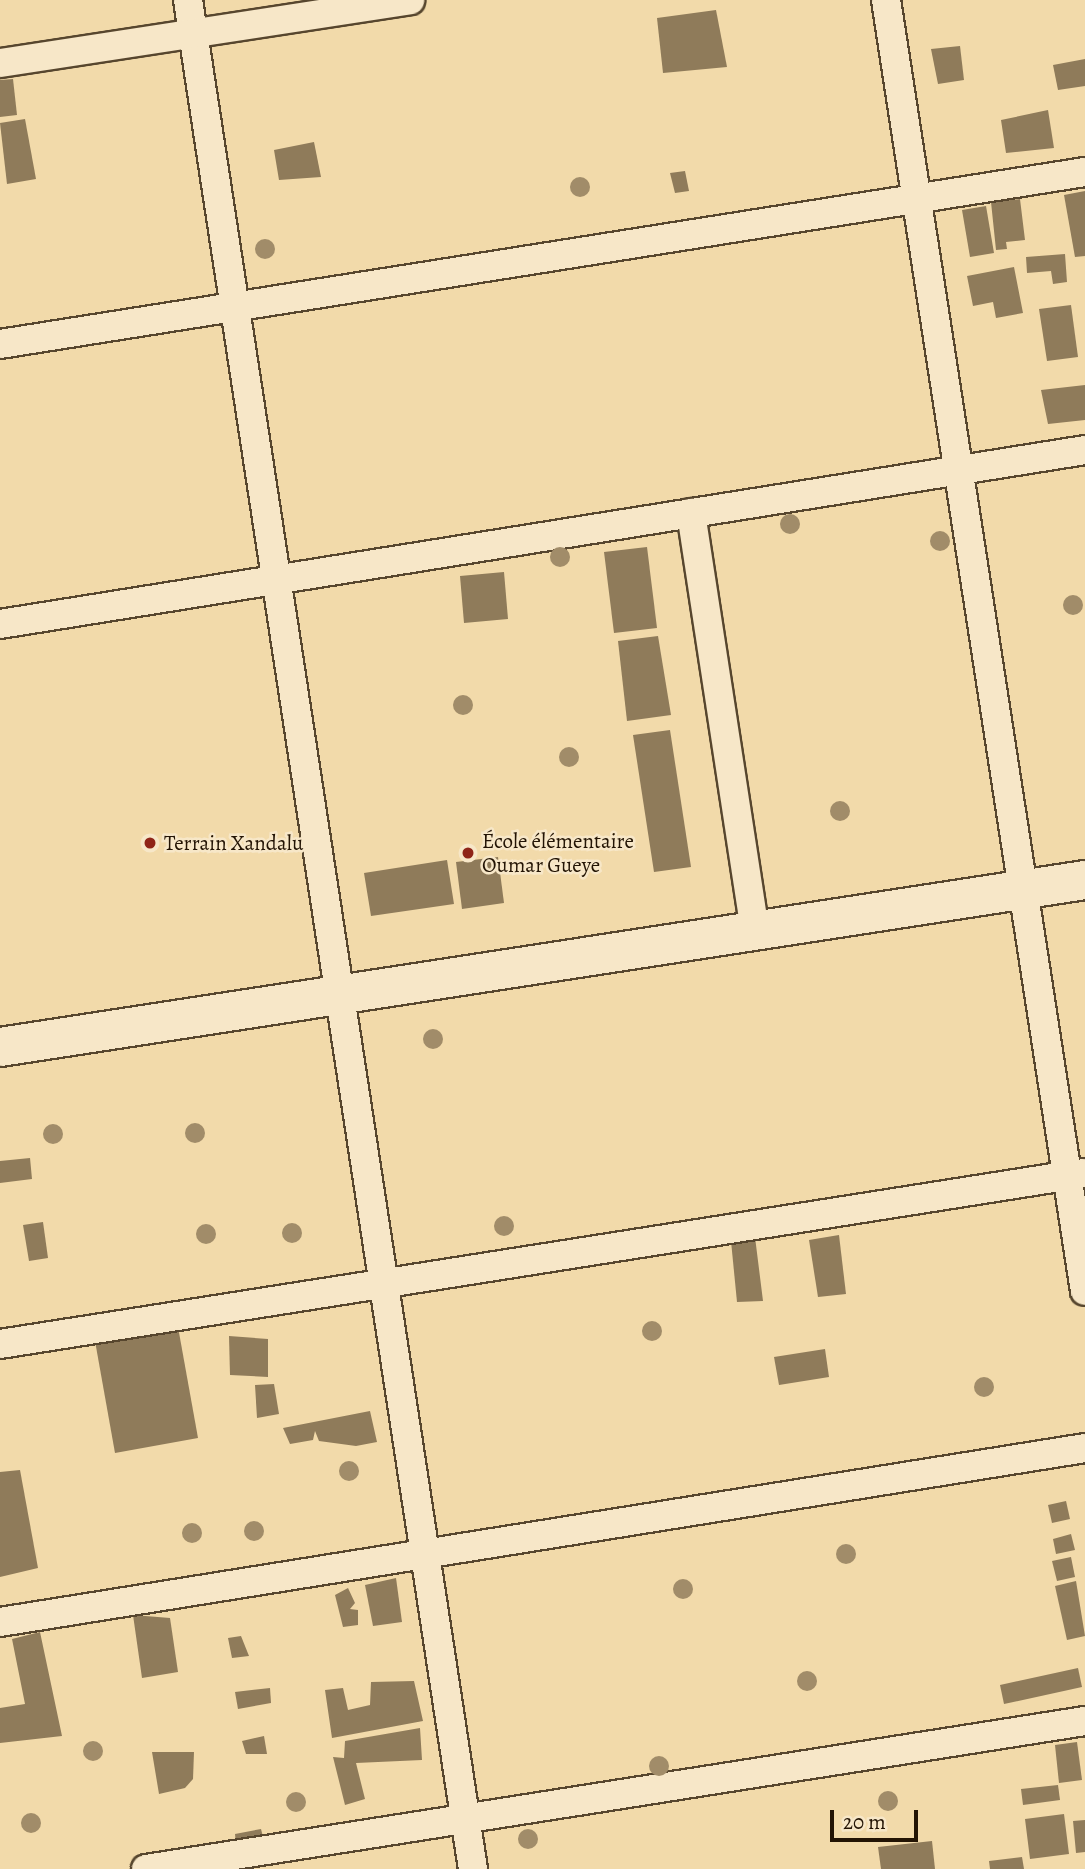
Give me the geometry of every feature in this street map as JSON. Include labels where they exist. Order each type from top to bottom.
[{"type":"main road","points":[[0,1047],[1085,880]]},
{"type":"street","points":[[188,0],[473,1869]]},
{"type":"street","points":[[0,63],[410,0]]},
{"type":"street","points":[[886,0],[1023,890],[1076,1174],[1085,1291]]},
{"type":"street","points":[[0,344],[1085,172]]},
{"type":"street","points":[[0,624],[1085,450]]},
{"type":"street","points":[[691,513],[755,931]]},
{"type":"street","points":[[0,1344],[1076,1174]]},
{"type":"street","points":[[0,1622],[1085,1448]]},
{"type":"street","points":[[146,1869],[1085,1721]]},
{"type":"building","points":[[716,10],[727,67],[663,73],[657,18]]},
{"type":"building","points":[[960,46],[964,80],[938,84],[931,49]]},
{"type":"building","points":[[1085,59],[1085,86],[1058,90],[1053,65]]},
{"type":"building","points":[[13,79],[17,115],[0,117],[0,80]]},
{"type":"building","points":[[1048,110],[1054,148],[1006,153],[1001,120]]},
{"type":"building","points":[[25,119],[36,179],[7,184],[0,123]]},
{"type":"building","points":[[314,142],[321,177],[279,180],[274,150]]},
{"type":"building","points":[[685,171],[689,191],[675,193],[670,173]]},
{"type":"building","points":[[1085,191],[1085,256],[1075,257],[1064,195]]},
{"type":"building","points":[[1020,199],[1025,240],[1006,242],[1007,249],[996,250],[991,202]]},
{"type":"building","points":[[986,206],[994,253],[970,257],[962,210]]},
{"type":"building","points":[[1065,254],[1067,282],[1053,284],[1051,271],[1027,273],[1026,257]]},
{"type":"building","points":[[1014,267],[1023,313],[996,318],[993,302],[973,306],[967,276]]},
{"type":"building","points":[[1071,305],[1078,357],[1047,361],[1039,309]]},
{"type":"building","points":[[1085,385],[1085,420],[1048,424],[1041,390]]},
{"type":"building","points":[[647,547],[657,628],[614,633],[604,552]]},
{"type":"building","points":[[504,572],[508,619],[464,623],[460,576]]},
{"type":"building","points":[[658,636],[671,715],[627,721],[618,641]]},
{"type":"building","points":[[670,730],[691,867],[654,872],[633,735]]},
{"type":"building","points":[[498,857],[504,903],[462,909],[456,862]]},
{"type":"building","points":[[447,860],[454,904],[371,916],[364,873]]},
{"type":"building","points":[[30,1158],[32,1179],[0,1183],[0,1161]]},
{"type":"building","points":[[43,1222],[48,1258],[29,1261],[23,1225]]},
{"type":"building","points":[[839,1235],[846,1294],[818,1297],[809,1240]]},
{"type":"building","points":[[755,1237],[763,1301],[737,1302],[731,1241]]},
{"type":"building","points":[[178,1327],[198,1438],[115,1453],[95,1341]]},
{"type":"building","points":[[229,1336],[268,1339],[268,1377],[230,1375]]},
{"type":"building","points":[[825,1349],[829,1377],[779,1385],[774,1357]]},
{"type":"building","points":[[274,1384],[279,1414],[257,1418],[255,1385]]},
{"type":"building","points":[[370,1411],[377,1442],[356,1446],[319,1441],[315,1431],[313,1440],[290,1444],[283,1428]]},
{"type":"building","points":[[20,1470],[38,1568],[0,1577],[0,1472]]},
{"type":"building","points":[[1066,1501],[1070,1519],[1052,1523],[1048,1505]]},
{"type":"building","points":[[1071,1534],[1075,1550],[1056,1554],[1053,1539]]},
{"type":"building","points":[[1071,1557],[1075,1577],[1057,1581],[1052,1561]]},
{"type":"building","points":[[396,1578],[402,1622],[373,1626],[365,1585]]},
{"type":"building","points":[[1076,1581],[1085,1636],[1067,1640],[1055,1586]]},
{"type":"building","points":[[348,1588],[355,1603],[350,1609],[358,1610],[358,1625],[343,1627],[335,1595]]},
{"type":"building","points":[[133,1615],[170,1618],[178,1672],[142,1678]]},
{"type":"building","points":[[40,1632],[62,1736],[0,1743],[0,1708],[25,1704],[12,1639]]},
{"type":"building","points":[[241,1636],[249,1656],[232,1658],[228,1638]]},
{"type":"building","points":[[1078,1668],[1082,1687],[1004,1704],[1000,1685]]},
{"type":"building","points":[[414,1681],[423,1721],[332,1738],[325,1690],[343,1688],[348,1710],[370,1705],[371,1682]]},
{"type":"building","points":[[270,1688],[271,1703],[238,1709],[235,1692]]},
{"type":"building","points":[[420,1728],[422,1760],[356,1763],[365,1799],[345,1805],[333,1757],[344,1758],[345,1741]]},
{"type":"building","points":[[264,1736],[267,1754],[246,1754],[242,1741]]},
{"type":"building","points":[[1077,1742],[1082,1780],[1059,1783],[1055,1745]]},
{"type":"building","points":[[152,1752],[194,1752],[193,1779],[185,1788],[159,1794]]},
{"type":"building","points":[[1058,1785],[1060,1800],[1023,1805],[1021,1789]]},
{"type":"building","points":[[1064,1814],[1069,1854],[1030,1859],[1025,1819]]},
{"type":"building","points":[[1085,1820],[1085,1852],[1076,1853],[1073,1821]]},
{"type":"building","points":[[261,1829],[264,1841],[236,1844],[235,1834]]},
{"type":"building","points":[[932,1841],[935,1869],[881,1869],[878,1847]]},
{"type":"building","points":[[1022,1857],[1024,1869],[990,1869],[989,1861]]},
{"type":"place","name":"Terrain Xandalu","points":[[150,843]]},
{"type":"place","name":"École élémentaire Oumar Gueye","points":[[468,853]]}]
